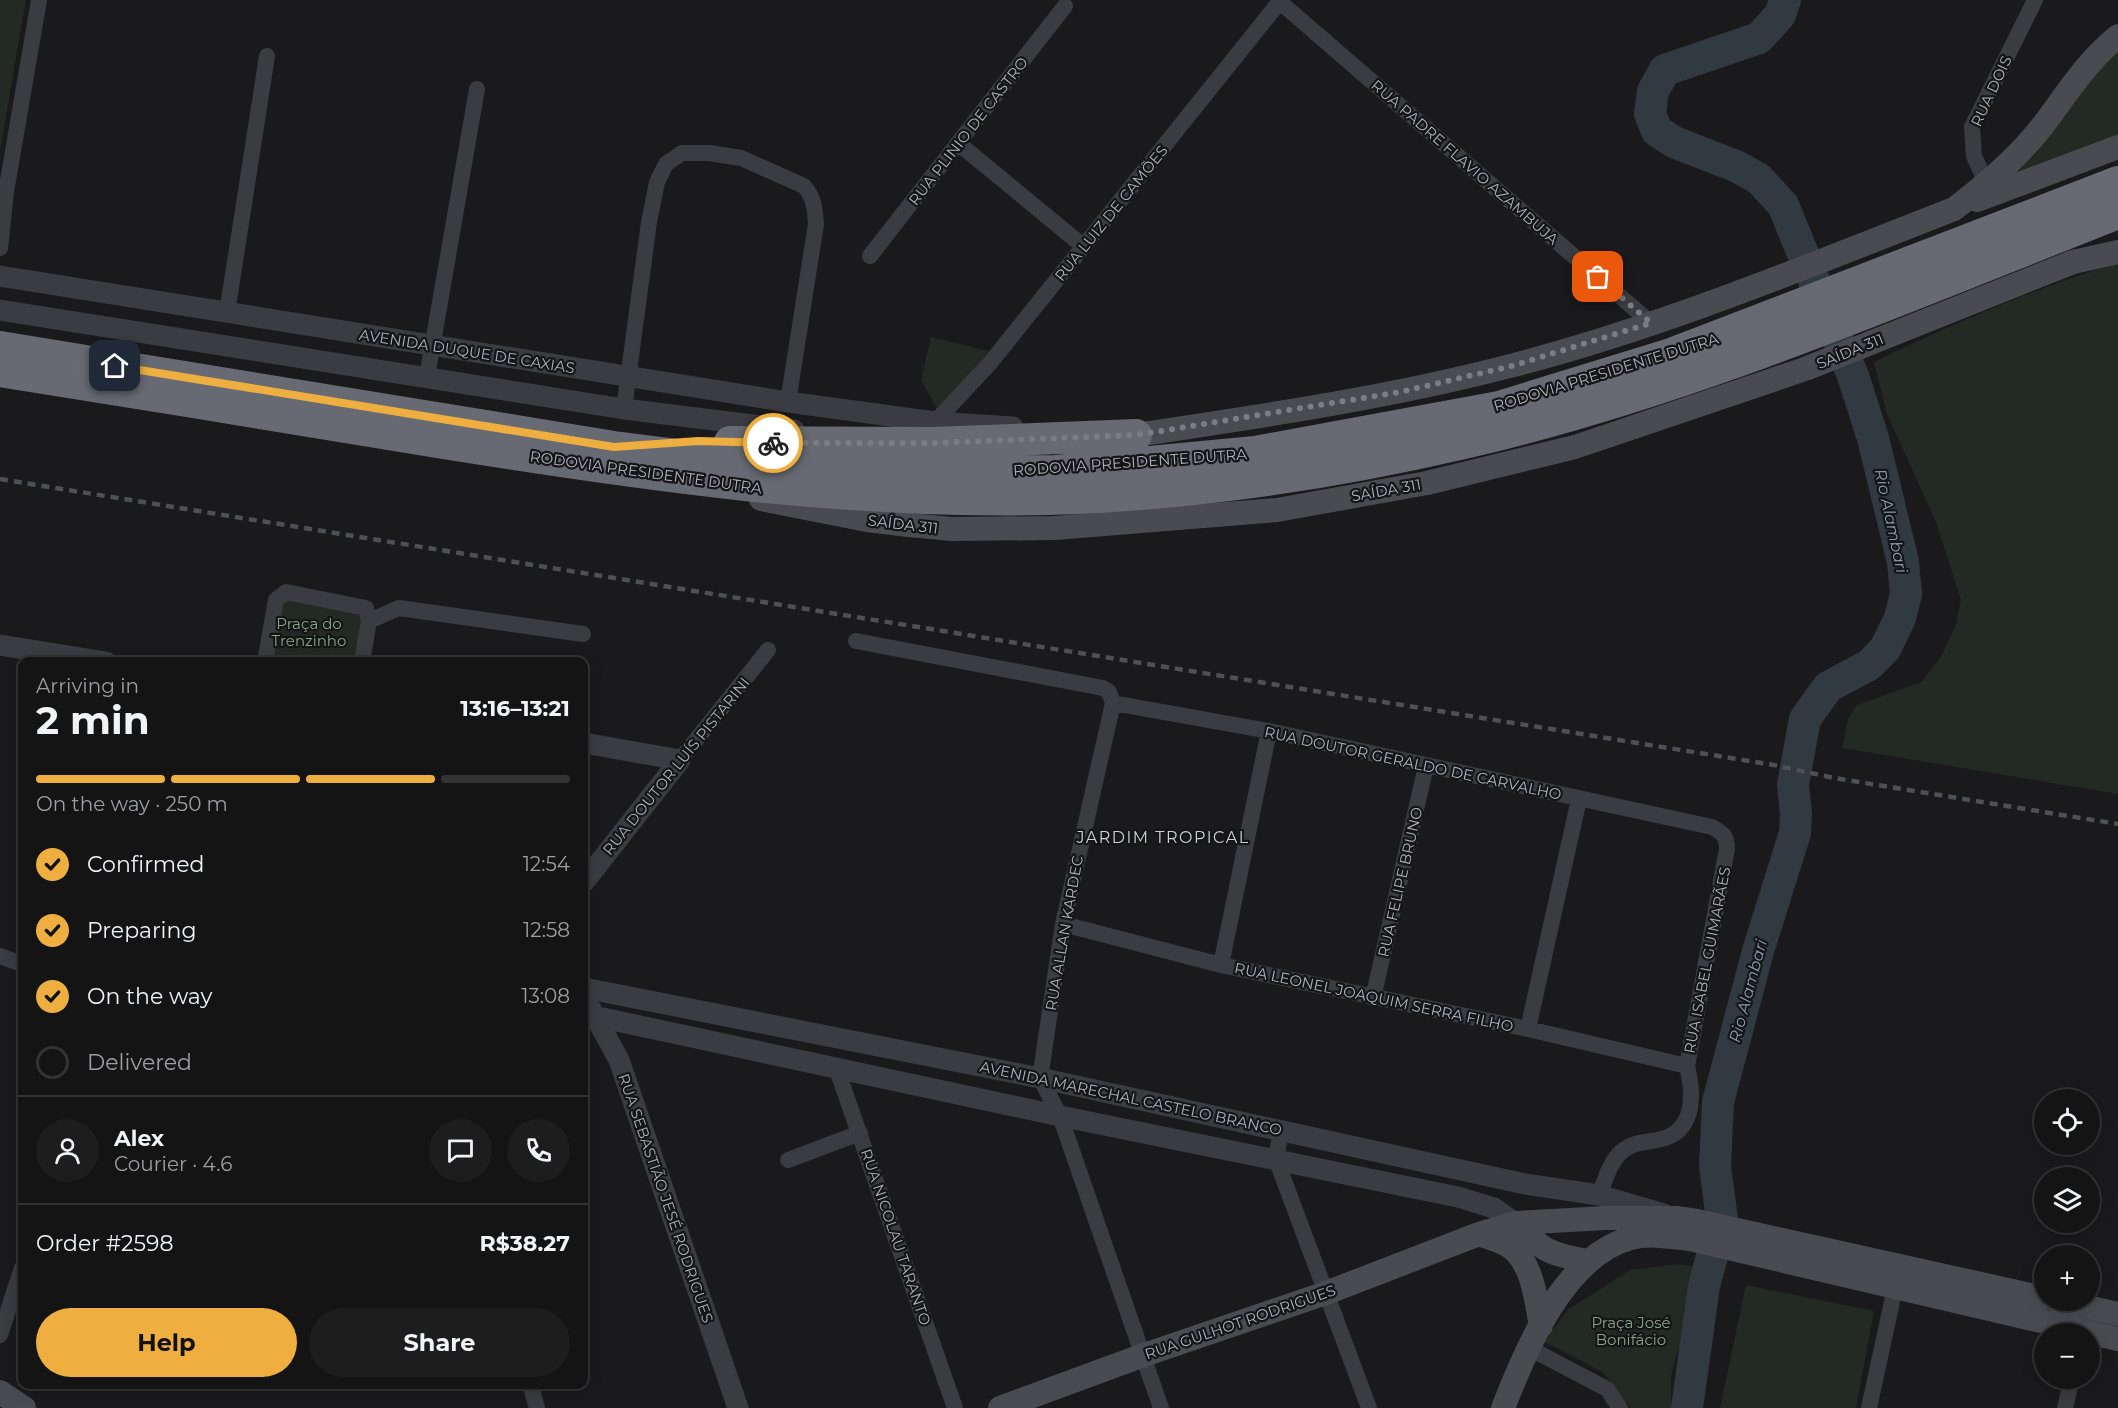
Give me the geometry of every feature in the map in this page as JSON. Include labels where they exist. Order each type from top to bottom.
[{"type":"highway","name":"RODOVIA PRESIDENTE DUTRA","points":[[0,347],[813,493],[1050,499],[1236,483],[1358,465],[1520,429],[1609,404],[1786,327],[1859,283],[2118,182]]},
{"type":"highway","name":"RODOVIA PRESIDENTE DUTRA","points":[[1786,327],[1875,326],[2118,213]]},
{"type":"highway","name":"RODOVIA PRESIDENTE DUTRA","points":[[0,371],[618,459]]},
{"type":"highway","points":[[618,459],[698,441],[933,443],[1136,435]]},
{"type":"main road","points":[[1954,209],[1987,184],[2025,147],[2070,86],[2118,36]]},
{"type":"main road","points":[[1136,435],[1400,392],[1512,366],[1651,323],[1773,279],[2118,147]]},
{"type":"main road","name":"SAÍDA 311","points":[[618,459],[867,520],[952,529],[1055,528],[1166,521],[1277,510],[1427,483],[1575,447],[1805,369],[1875,326],[2073,262],[2118,252]]},
{"type":"main road","name":"RUA GULHOT RODRIGUES","points":[[1000,1408],[1144,1355],[1326,1293],[1479,1234],[1515,1223],[1606,1218],[1688,1226]]},
{"type":"main road","points":[[1503,1408],[1541,1326],[1572,1279],[1587,1261],[1552,1254],[1539,1247],[1515,1223]]},
{"type":"main road","name":"AVENIDA MARECHAL CASTELO BRANCO","points":[[1587,1261],[1632,1238],[1660,1236],[1688,1226],[1769,1247]]},
{"type":"main road","points":[[1479,1234],[1510,1246],[1520,1257],[1535,1291],[1541,1326]]},
{"type":"main road","points":[[1769,1247],[1895,1288],[2044,1323]]},
{"type":"main road","points":[[1769,1247],[2034,1296]]},
{"type":"main road","points":[[2100,1310],[2118,1314]]},
{"type":"main road","points":[[2100,1336],[2118,1339]]},
{"type":"main road","points":[[0,1392],[24,1408]]},
{"type":"street","points":[[0,248],[6,192],[39,0]]},
{"type":"street","name":"RUA DOIS","points":[[1987,184],[1974,156],[1972,127],[2035,0]]},
{"type":"street","name":"RUA LUIZ DE CAMÕES","points":[[935,422],[992,362],[1281,1]]},
{"type":"street","name":"RUA PADRE FLAVIO AZAMBUJA","points":[[1281,1],[1651,323]]},
{"type":"street","name":"RUA PLINIO DE CASTRO","points":[[870,256],[1065,6]]},
{"type":"street","points":[[227,313],[267,56]]},
{"type":"street","points":[[427,377],[435,346],[477,89]]},
{"type":"street","points":[[958,143],[1083,246]]},
{"type":"street","points":[[624,409],[649,222],[657,182],[666,164],[682,153],[709,153],[741,158],[804,186],[811,194],[815,205],[816,224],[788,402]]},
{"type":"street","name":"AVENIDA DUQUE DE CAXIAS","points":[[0,276],[788,402],[935,422],[1136,435]]},
{"type":"street","name":"AVENIDA DUQUE DE CAXIAS","points":[[0,309],[624,409],[798,430],[862,434],[910,432],[935,422]]},
{"type":"street","points":[[266,657],[276,600],[285,592],[362,605],[366,608],[369,621],[363,657]]},
{"type":"street","points":[[369,621],[399,608],[583,634]]},
{"type":"street","points":[[856,641],[1103,688],[1109,692],[1113,703]]},
{"type":"street","points":[[0,645],[75,657]]},
{"type":"street","name":"RUA DOUTOR LUÍS PISTARINI","points":[[588,877],[768,650]]},
{"type":"street","name":"RUA DOUTOR GERALDO DE CARVALHO","points":[[1113,703],[1269,731],[1712,827]]},
{"type":"street","name":"RUA ALLAN KARDEC","points":[[1040,1078],[1063,924],[1113,703]]},
{"type":"street","points":[[1221,965],[1269,731]]},
{"type":"street","points":[[588,744],[680,760]]},
{"type":"street","name":"RUA FELIPE BRUNO","points":[[1373,998],[1426,766]]},
{"type":"street","points":[[1528,1029],[1580,799]]},
{"type":"street","name":"RUA ISABEL GUIMARÃES","points":[[1599,1195],[1611,1163],[1620,1152],[1637,1142],[1667,1137],[1681,1128],[1688,1115],[1692,1089],[1687,1066],[1727,849],[1727,839],[1722,832],[1712,827]]},
{"type":"street","name":"RUA LEONEL JOAQUIM SERRA FILHO","points":[[1063,924],[1221,965],[1528,1029],[1687,1066]]},
{"type":"street","points":[[0,956],[18,963]]},
{"type":"street","name":"AVENIDA MARECHAL CASTELO BRANCO","points":[[588,989],[1040,1078],[1525,1184],[1599,1195],[1688,1226]]},
{"type":"street","name":"AVENIDA MARECHAL CASTELO BRANCO","points":[[589,1015],[1060,1116],[1473,1200],[1494,1208],[1515,1223]]},
{"type":"street","name":"RUA SEBASTIÃO JESÉ RODRIGUES","points":[[589,1015],[619,1060],[738,1408]]},
{"type":"street","name":"RUA NICOLAU TARANTO","points":[[836,1067],[955,1408]]},
{"type":"street","points":[[1040,1078],[1060,1116],[1161,1408]]},
{"type":"street","points":[[1281,1131],[1276,1159],[1369,1408]]},
{"type":"street","points":[[788,1160],[860,1133]]},
{"type":"street","points":[[0,1335],[18,1280]]},
{"type":"street","points":[[1869,1408],[1895,1288]]},
{"type":"street","points":[[1529,1348],[1607,1389],[1620,1408]]},
{"type":"street","points":[[531,1389],[537,1408]]},
{"type":"street","points":[[2065,1408],[2069,1389]]},
{"type":"green space","points":[[0,0],[26,0],[0,151]]},
{"type":"green space","points":[[2118,49],[2118,137],[2004,185],[2035,154],[2085,83]]},
{"type":"green space","points":[[2118,263],[2118,794],[1842,748],[1848,719],[1857,705],[1921,682],[1941,657],[1956,624],[1961,600],[1936,522],[1887,414],[1874,362],[1994,308]]},
{"type":"green space","points":[[931,337],[989,351],[939,412],[921,380]]},
{"type":"green space","name":"Praça do Trenzinho","points":[[282,596],[364,611],[357,657],[273,657]]},
{"type":"green space","name":"Praça José Bonifácio","points":[[1679,1264],[1702,1268],[1671,1376],[1671,1408],[1631,1408],[1604,1373],[1545,1342],[1567,1310],[1630,1270]]},
{"type":"green space","points":[[1746,1285],[1874,1311],[1856,1408],[1720,1408]]},
{"type":"waterway","name":"Rio Alambari","points":[[1687,1408],[1704,1286],[1722,1219],[1715,1166],[1718,1102],[1758,951],[1795,833],[1793,785],[1805,719],[1828,687],[1869,665],[1885,649],[1900,618],[1906,594],[1903,562],[1873,438],[1853,376],[1783,205],[1759,179],[1738,167],[1674,142],[1657,131],[1650,114],[1653,91],[1665,70],[1759,38],[1780,15],[1785,0]]},
{"type":"railway","points":[[0,479],[1774,765],[1834,778],[2118,824]]},
{"type":"way so far","points":[[773,443],[933,443],[1136,435],[1400,392],[1512,366],[1651,323],[1598,277]]},
{"type":"district","name":"JARDIM TROPICAL","points":[[1163,837]]},
{"type":"route","points":[[115,366],[614,447],[698,441],[773,443]]}]
